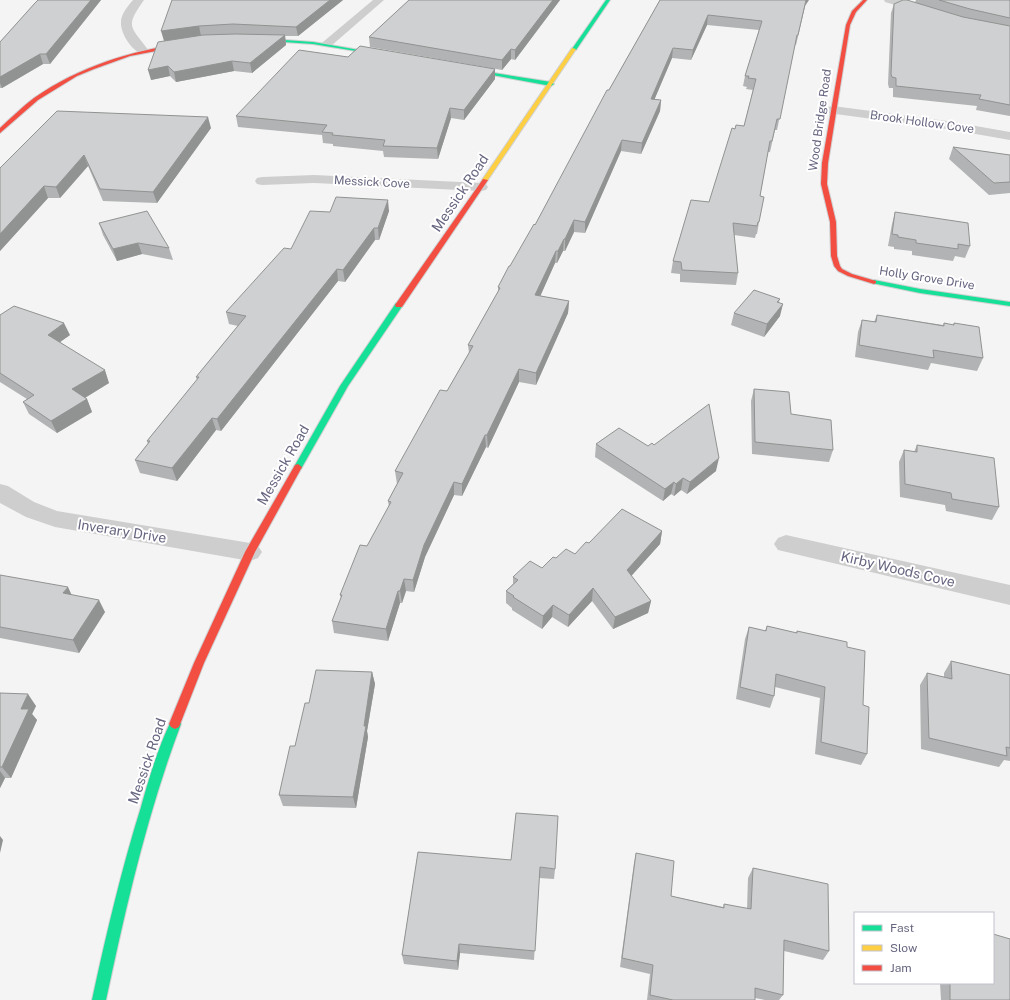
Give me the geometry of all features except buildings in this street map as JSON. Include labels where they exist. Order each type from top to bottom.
[{"type":"street","points":[[139,0],[129,12],[125,26],[131,38],[143,51]]},
{"type":"street","points":[[328,44],[379,0]]},
{"type":"street","name":"Messick Road","points":[[99,1000],[119,905],[148,802],[171,735],[199,663],[250,552],[344,386],[608,0]]},
{"type":"street","name":"Wood Bridge Road","points":[[841,271],[835,260],[834,229],[824,178],[833,110],[848,25],[854,11],[865,0]]},
{"type":"street","points":[[889,0],[937,15]]},
{"type":"street","points":[[250,39],[328,44],[397,57]]},
{"type":"street","points":[[0,132],[29,104],[56,85],[97,66],[143,51],[192,43]]},
{"type":"street","points":[[458,68],[551,84]]},
{"type":"street","name":"Brook Hollow Cove","points":[[833,110],[947,125],[1010,136]]},
{"type":"street","name":"Messick Cove","points":[[262,181],[314,179],[481,187]]},
{"type":"street","name":"Holly Grove Drive","points":[[841,271],[849,276],[872,282],[1010,304]]},
{"type":"street","name":"Inverary Drive","points":[[0,492],[33,512],[55,519],[250,552]]},
{"type":"street","name":"Kirby Woods Cove","points":[[786,544],[1010,595]]},
{"type":"traffic: fast","points":[[574,49],[608,0]]},
{"type":"traffic: fast","points":[[256,39],[313,43],[386,55]]},
{"type":"traffic: fast","points":[[465,69],[551,84]]},
{"type":"traffic: fast","points":[[874,282],[920,291],[1010,304]]},
{"type":"traffic: fast","points":[[298,467],[344,386],[399,305]]},
{"type":"traffic: fast","points":[[99,1000],[131,860],[151,791],[175,724]]},
{"type":"traffic: slow","points":[[485,180],[574,49]]},
{"type":"traffic: jam","points":[[865,0],[854,11],[848,25],[825,163],[824,184],[833,222],[834,256],[837,266],[840,270],[850,275],[874,282]]},
{"type":"traffic: jam","points":[[0,131],[36,99],[58,84],[75,75],[128,55],[185,44]]},
{"type":"traffic: jam","points":[[399,305],[485,180]]},
{"type":"traffic: jam","points":[[175,724],[199,663],[250,552],[298,467]]}]
